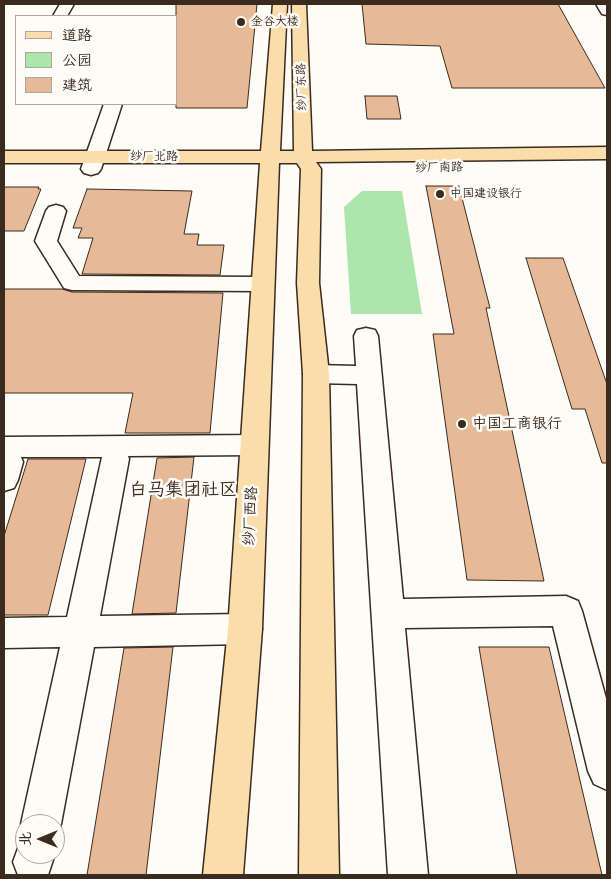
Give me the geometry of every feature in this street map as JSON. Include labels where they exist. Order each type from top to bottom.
[{"type":"main road","name":"纱厂东路","points":[[270,163],[280,4]]},
{"type":"main road","name":"纱厂东路","points":[[299,4],[307,163]]},
{"type":"main road","name":"纱厂南路","points":[[307,163],[607,153]]},
{"type":"main road","name":"纱厂北路","points":[[4,157],[93,163],[270,163]]},
{"type":"main road","name":"纱厂北路","points":[[4,169],[93,163]]},
{"type":"main road","name":"纱厂南路","points":[[270,163],[607,166]]},
{"type":"main road","name":"纱厂西路","points":[[223,875],[245,629],[254,445],[260,372],[262,284],[270,163]]},
{"type":"main road","points":[[307,163],[308,282],[316,374],[318,875]]},
{"type":"street","points":[[61,15],[67,4]]},
{"type":"street","points":[[603,4],[607,10]]},
{"type":"street","points":[[93,163],[113,105]]},
{"type":"street","points":[[56,211],[46,241],[72,282],[262,284]]},
{"type":"street","points":[[366,336],[408,875]]},
{"type":"street","points":[[316,374],[370,375]]},
{"type":"street","points":[[6,463],[254,445]]},
{"type":"street","points":[[43,814],[115,459]]},
{"type":"street","points":[[389,614],[566,611],[607,771]]},
{"type":"street","points":[[4,633],[245,629]]},
{"type":"green space","points":[[362,191],[402,191],[422,314],[351,314],[344,207]]},
{"type":"building","points":[[176,4],[257,4],[247,108],[176,108],[176,105],[178,105],[178,15],[176,15]]},
{"type":"building","points":[[362,4],[558,4],[605,88],[452,88],[440,46],[366,44]]},
{"type":"building","points":[[365,96],[397,96],[401,119],[367,119]]},
{"type":"building","points":[[426,186],[459,186],[490,308],[486,308],[544,581],[467,580],[433,334],[454,334]]},
{"type":"building","points":[[4,187],[39,187],[38,189],[41,189],[24,231],[4,231]]},
{"type":"building","points":[[87,189],[192,191],[184,234],[199,234],[197,245],[224,245],[220,275],[82,274],[93,238],[78,238],[82,228],[73,228]]},
{"type":"building","points":[[526,258],[563,258],[607,384],[607,463],[602,463],[585,409],[572,409]]},
{"type":"building","points":[[4,289],[62,289],[72,292],[223,293],[210,433],[125,433],[133,393],[4,393]]},
{"type":"building","points":[[194,457],[176,613],[132,614],[157,458]]},
{"type":"building","points":[[28,459],[86,459],[48,615],[4,615],[4,536]]},
{"type":"building","points":[[173,647],[146,875],[87,875],[124,648]]},
{"type":"building","points":[[479,647],[549,647],[602,875],[517,875]]},
{"type":"place","name":"金谷大楼","points":[[241,22]]},
{"type":"place","name":"中国建设银行","points":[[440,194]]},
{"type":"place","name":"中国工商银行","points":[[462,424]]},
{"type":"district","name":"白马集团社区","points":[[183,490]]}]
